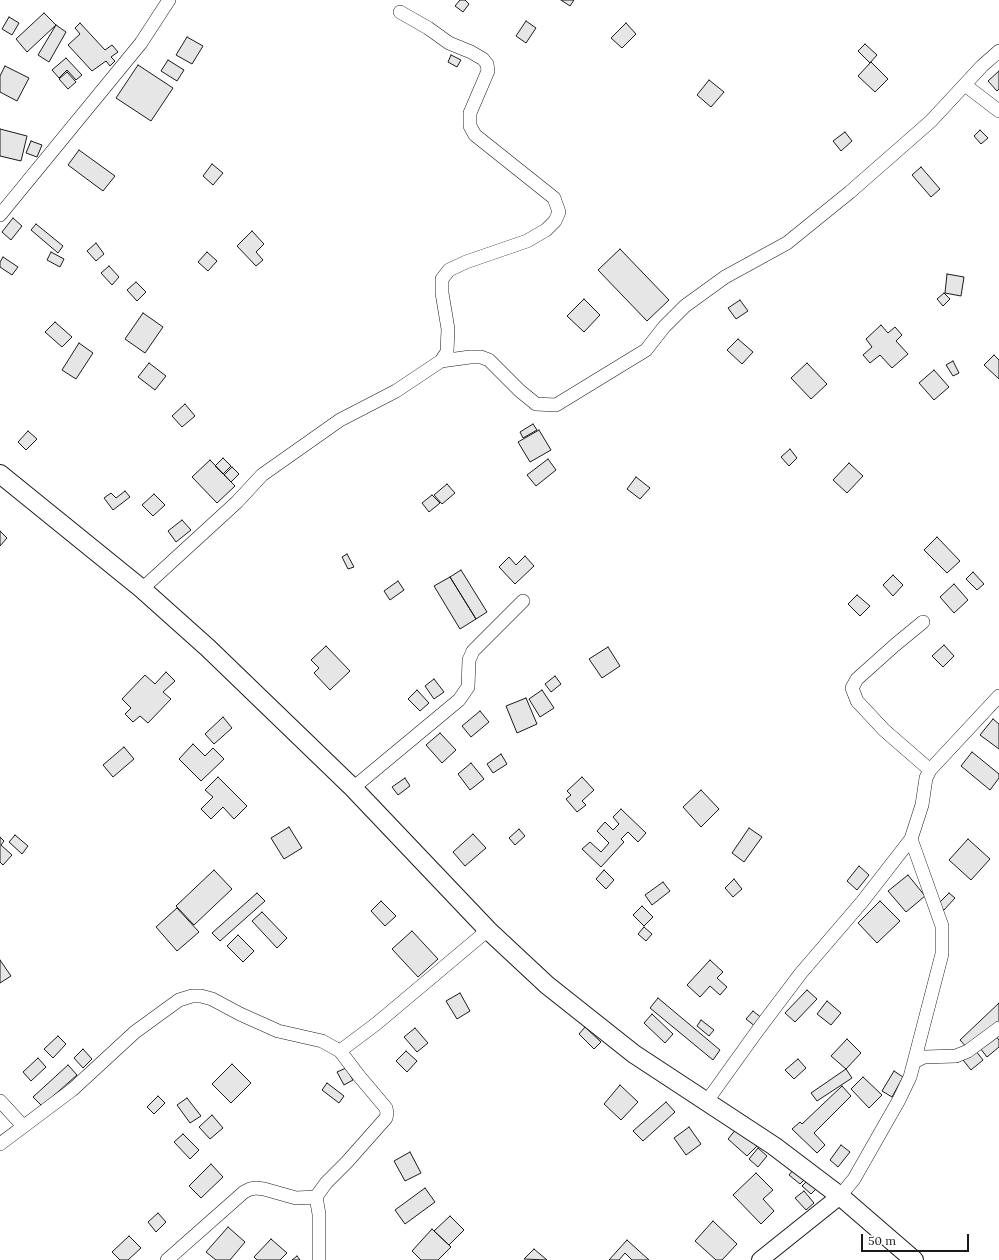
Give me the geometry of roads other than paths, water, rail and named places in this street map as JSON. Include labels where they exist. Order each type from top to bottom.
[{"type":"main road","points":[[0,474],[142,589],[208,648],[353,788],[488,930],[547,985],[634,1054],[708,1101],[774,1146],[840,1196],[914,1260]]},
{"type":"street","points":[[0,215],[141,43],[169,0]]},
{"type":"street","points":[[142,589],[237,502],[262,475],[340,420],[396,391],[441,361],[447,352],[448,329],[442,293],[442,280],[449,270],[466,262],[527,241],[546,230],[555,221],[560,212],[554,198],[476,135],[470,126],[470,113],[488,71],[487,64],[483,59],[471,52],[449,43],[428,28],[400,12]]},
{"type":"street","points":[[441,361],[470,357],[481,357],[489,360],[520,391],[536,404],[556,405],[646,350],[664,327],[685,306],[726,277],[786,244],[850,192],[931,121],[982,66],[999,51]]},
{"type":"street","points":[[965,84],[999,111]]},
{"type":"street","points":[[353,788],[459,700],[468,687],[469,660],[474,651],[523,601]]},
{"type":"street","points":[[923,622],[895,644],[856,679],[852,688],[857,701],[884,730],[930,770]]},
{"type":"street","points":[[708,1101],[758,1030],[801,973],[862,902],[911,839],[922,805],[926,778],[930,770],[999,696]]},
{"type":"street","points":[[760,1260],[840,1196],[854,1179],[900,1100],[910,1077],[942,954],[942,926],[911,839]]},
{"type":"street","points":[[340,1051],[376,1024],[488,930]]},
{"type":"street","points":[[0,1144],[72,1090],[135,1032],[179,1000],[192,996],[201,996],[212,999],[240,1014],[278,1031],[322,1041],[340,1051],[386,1108],[386,1118],[347,1162],[326,1182],[316,1196],[319,1214],[320,1260]]},
{"type":"street","points":[[914,1062],[924,1057],[956,1056],[968,1051],[999,1028]]},
{"type":"street","points":[[0,1101],[23,1126]]},
{"type":"street","points":[[167,1260],[244,1192],[250,1189],[264,1189],[296,1198],[316,1196]]}]
